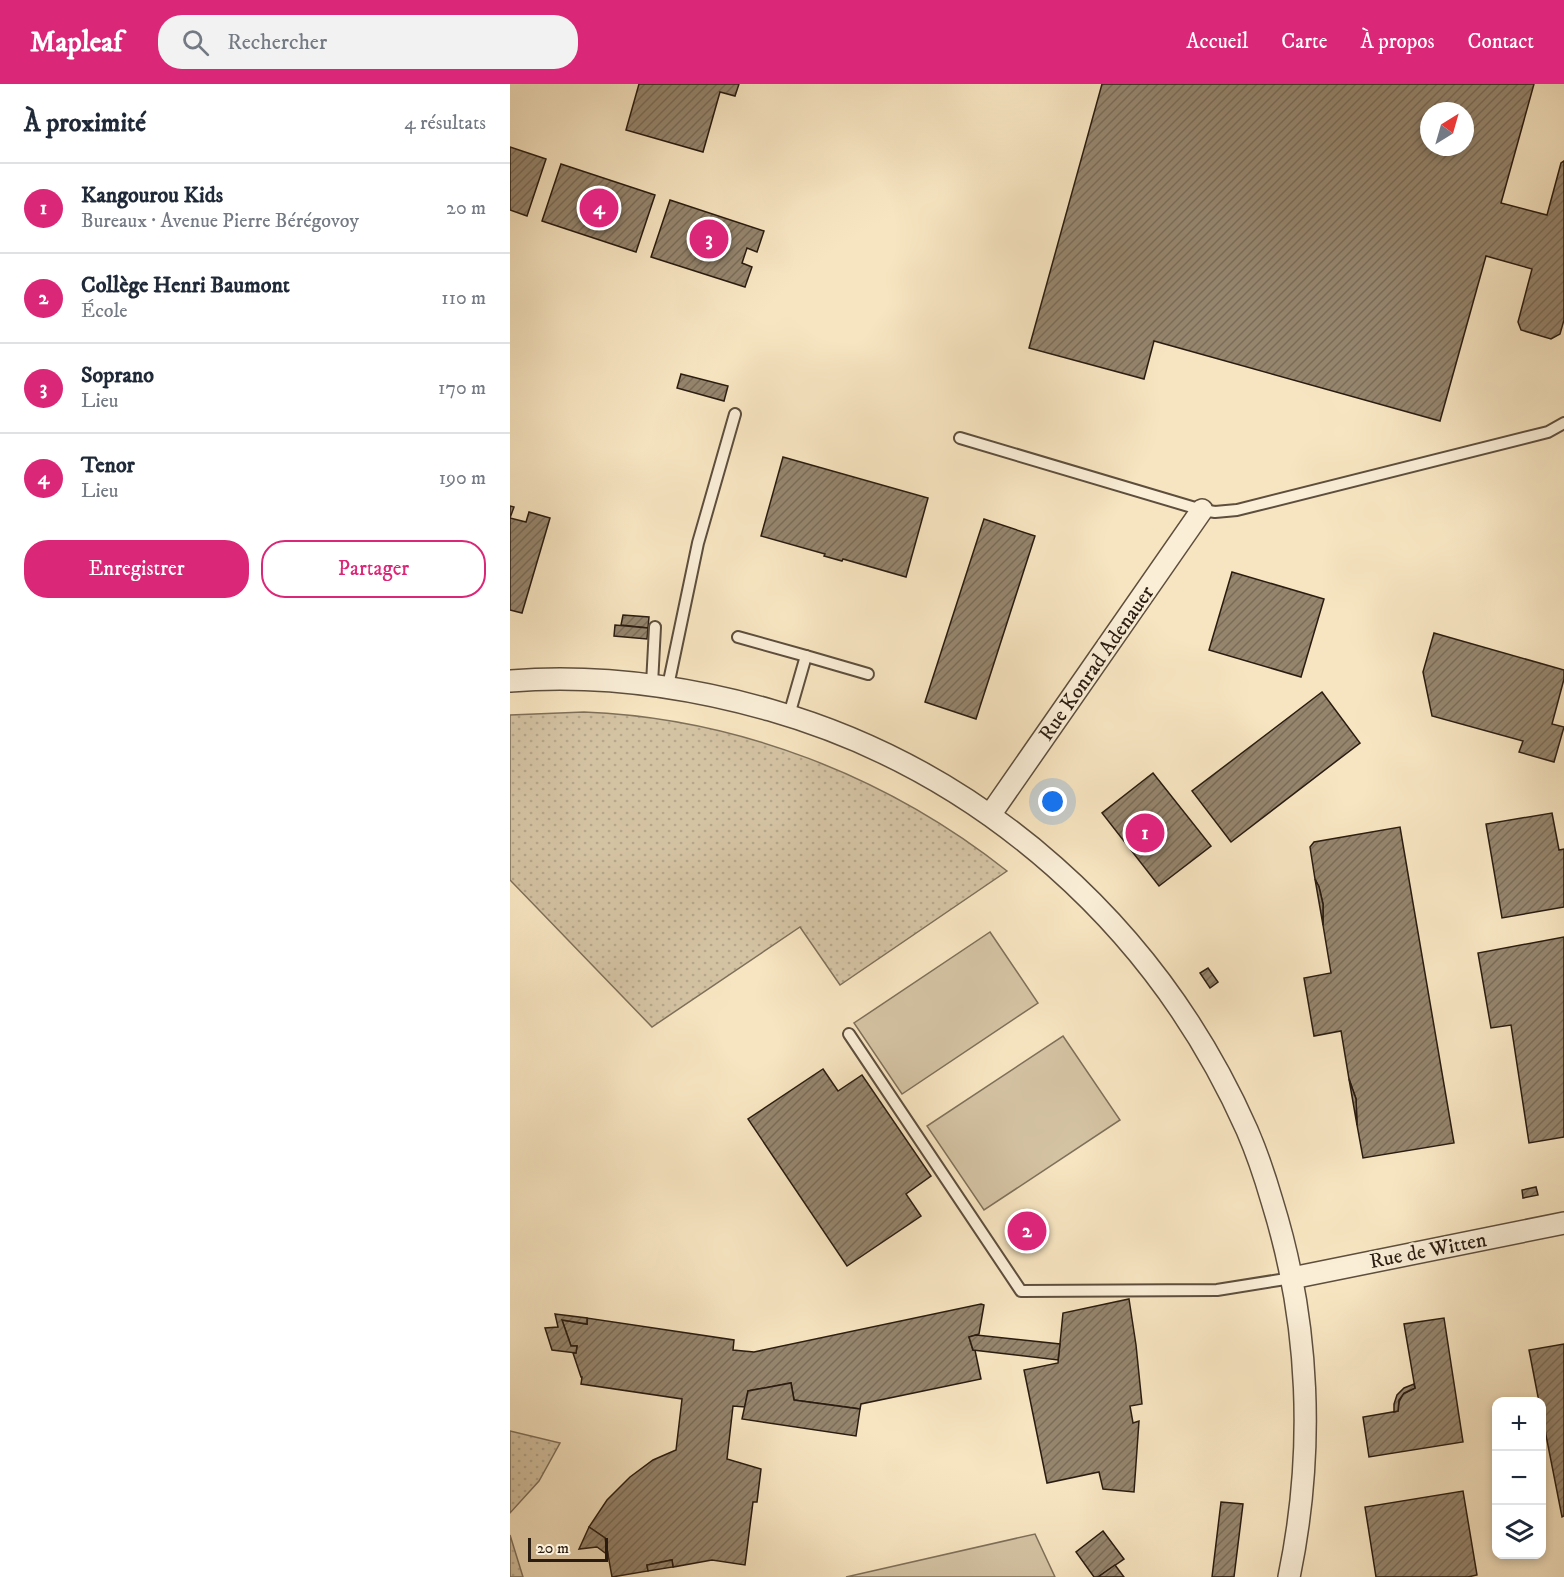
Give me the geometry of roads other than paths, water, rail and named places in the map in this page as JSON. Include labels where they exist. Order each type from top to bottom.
[{"type":"street","name":"Rue Konrad Adenauer","points":[[990,815],[1202,510]]},
{"type":"street","points":[[510,681],[594,679],[660,685],[715,695],[789,715],[834,731],[905,763],[943,784],[990,815],[1051,862],[1106,916],[1143,958],[1191,1026],[1223,1080],[1248,1132],[1277,1217],[1292,1278],[1304,1374],[1306,1437],[1302,1496],[1295,1551],[1289,1577]]},
{"type":"street","name":"Rue de Witten","points":[[1292,1278],[1564,1222]]},
{"type":"lane","points":[[660,685],[735,414]]},
{"type":"lane","points":[[960,438],[1215,512],[1237,510],[1548,432],[1564,423]]},
{"type":"lane","points":[[655,627],[660,685]]},
{"type":"lane","points":[[738,637],[868,674]]},
{"type":"lane","points":[[789,715],[806,656]]},
{"type":"lane","points":[[849,1034],[1021,1291],[1217,1290],[1292,1278]]},
{"type":"place","name":"Tenor","points":[[599,208]]},
{"type":"place","name":"Soprano","points":[[709,239]]},
{"type":"place","name":"Kangourou Kids","points":[[1145,833]]},
{"type":"place","name":"Collège Henri Baumont","points":[[1027,1231]]}]
